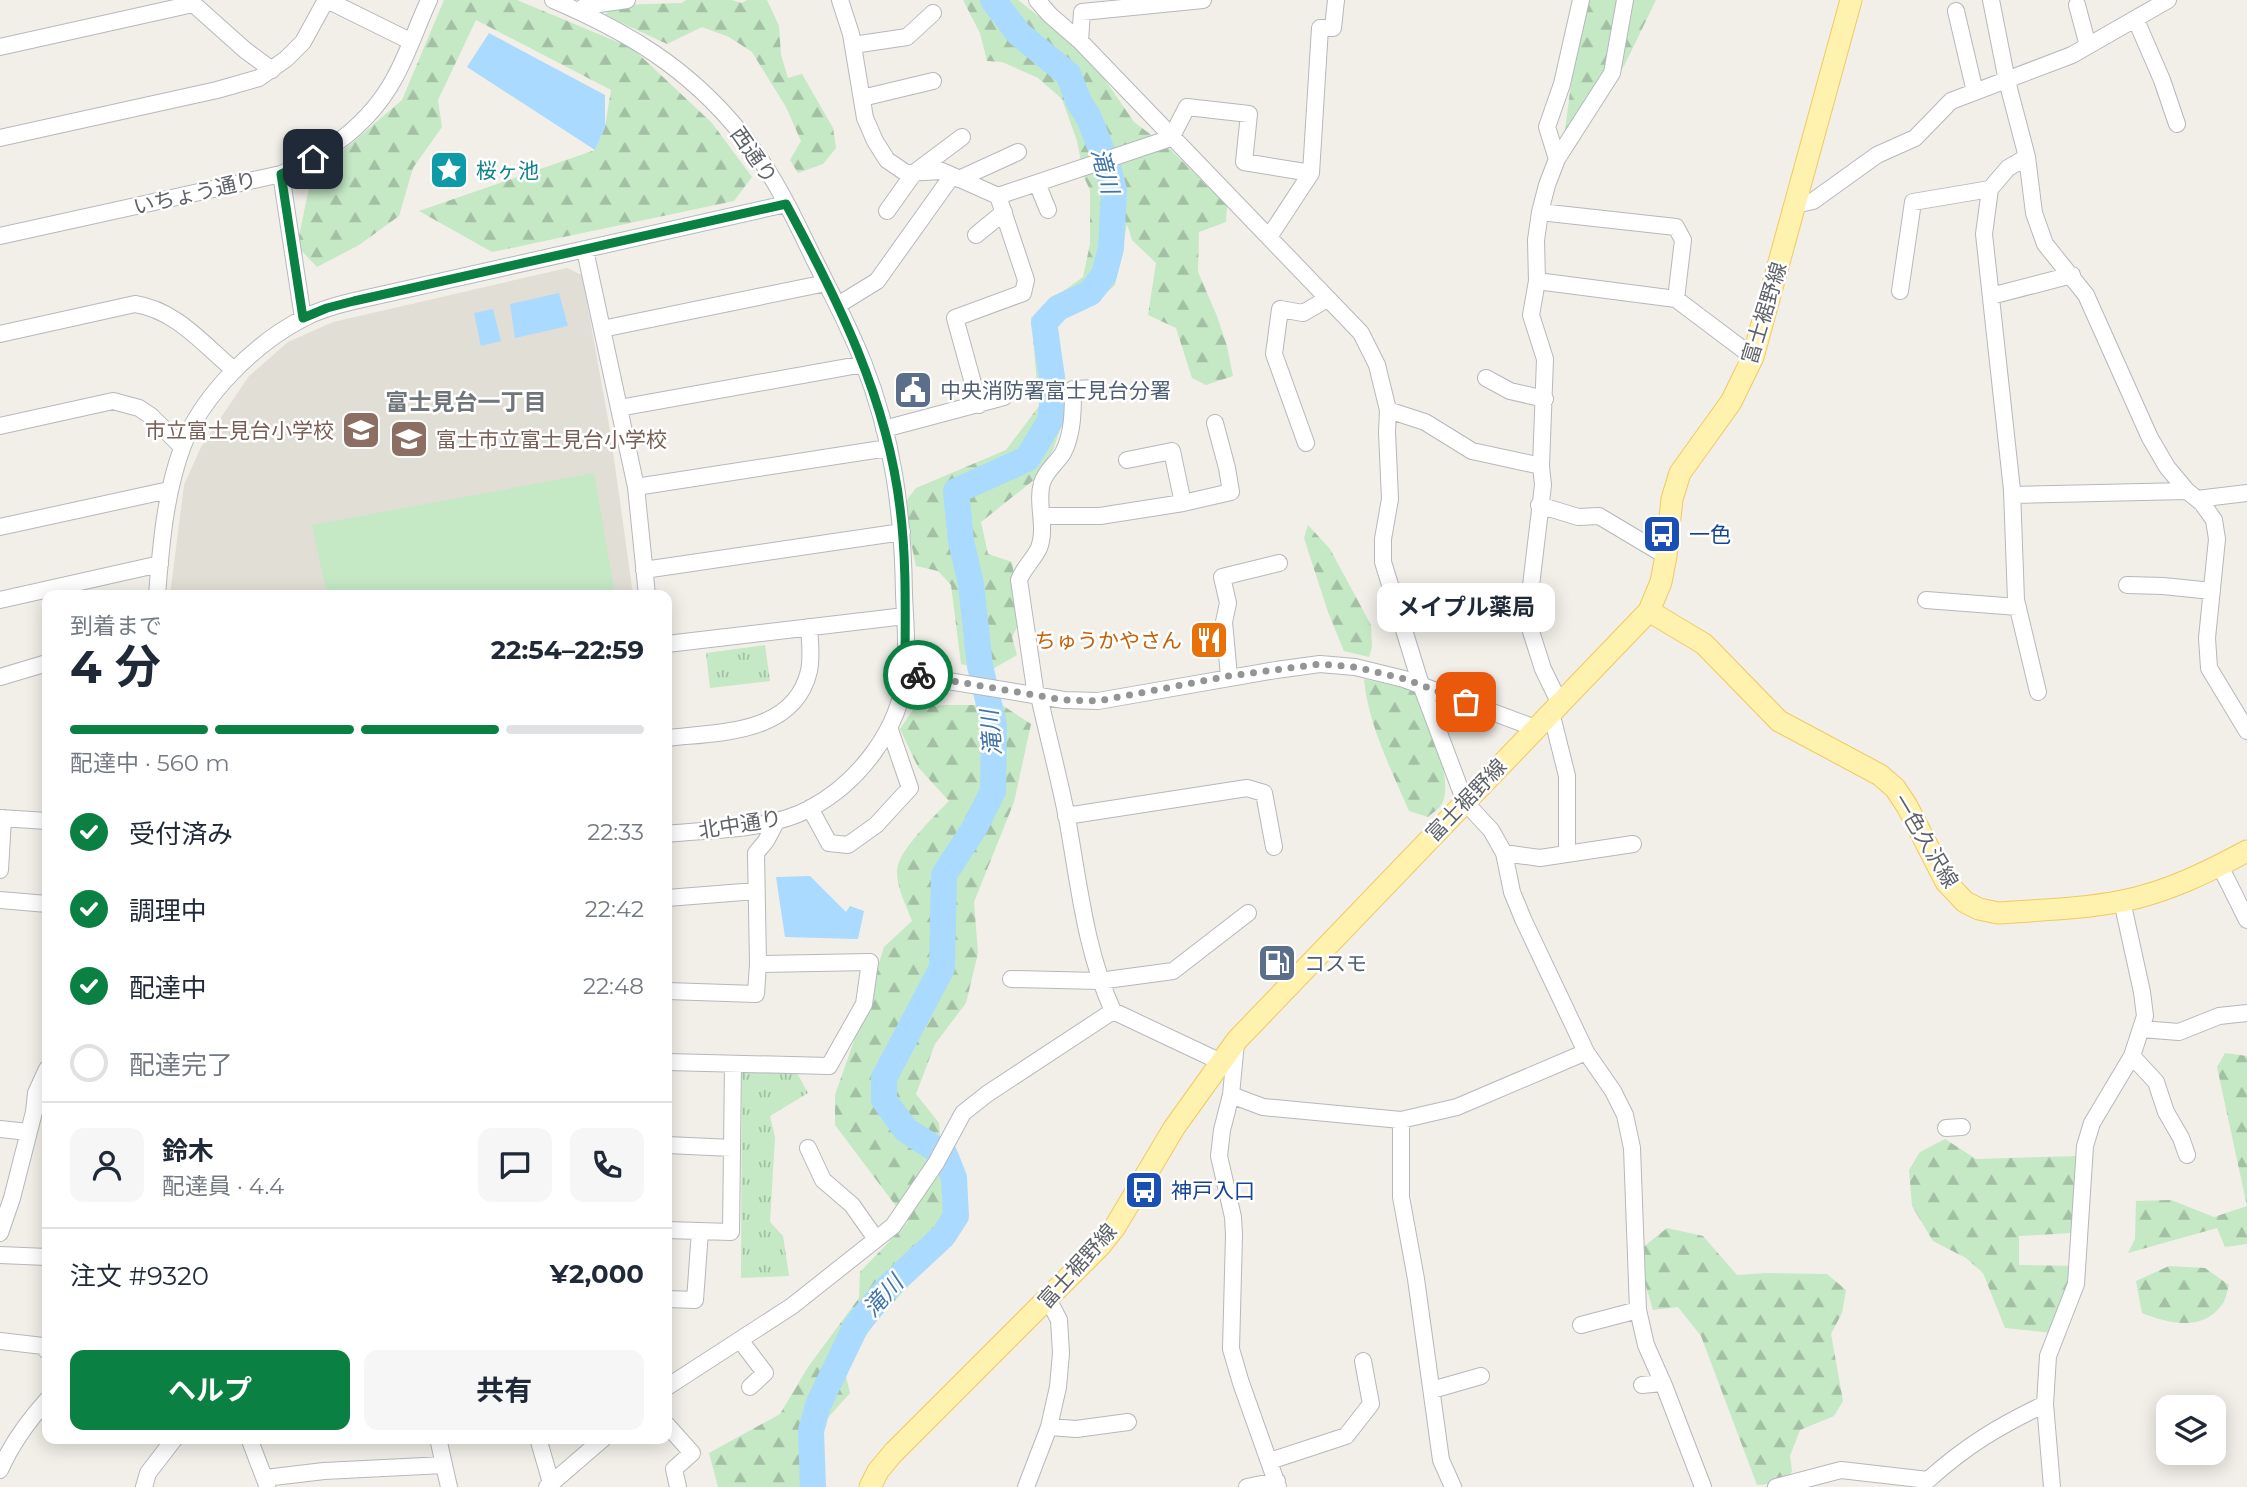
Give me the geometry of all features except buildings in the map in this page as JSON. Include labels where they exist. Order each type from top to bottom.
[{"type":"main road","name":"富士裾野線","points":[[875,1485],[893,1453],[1100,1246],[1115,1227],[1174,1128],[1237,1040],[1649,611],[1661,582],[1672,499],[1680,474],[1731,402],[1753,357],[1851,0]]},
{"type":"main road","name":"一色久沢線","points":[[1649,611],[1704,644],[1779,722],[1880,775],[1895,788],[1907,806],[1945,882],[1965,902],[1979,909],[1998,913],[2122,901],[2156,892],[2220,866],[2247,851]]},
{"type":"street","points":[[0,138],[217,90],[258,78],[286,59],[303,42],[327,0],[410,41]]},
{"type":"street","name":"いちょう通り","points":[[0,236],[281,174],[313,159],[341,140],[374,110],[395,78],[429,0]]},
{"type":"street","name":"西通り","points":[[553,0],[651,49],[700,89],[740,132],[766,167],[786,204],[838,305],[864,364],[884,429],[898,490],[902,532],[905,674]]},
{"type":"street","points":[[579,11],[594,4],[627,0]]},
{"type":"street","points":[[840,0],[853,45],[865,118],[874,141],[887,160],[906,173],[942,171],[998,196],[1171,138],[1186,107],[1249,114],[1244,162],[1311,173]]},
{"type":"street","points":[[1037,0],[1080,41],[1361,333],[1377,365],[1388,410],[1390,499],[1383,539],[1383,562],[1420,685],[1465,802],[1492,830],[1504,853],[1512,892],[1586,1052],[1613,1091],[1625,1115],[1632,1147],[1639,1310],[1646,1345],[1703,1487]]},
{"type":"street","points":[[1080,41],[1081,6],[1203,0]]},
{"type":"street","points":[[1269,237],[1311,173],[1320,28],[1333,29],[1336,0]]},
{"type":"street","points":[[1557,159],[1547,127],[1562,84],[1581,0]]},
{"type":"street","points":[[1567,854],[1567,776],[1555,708],[1527,619],[1543,485],[1541,466],[1545,359],[1531,315],[1537,281],[1536,240],[1547,185],[1557,159],[1612,73],[1625,0]]},
{"type":"street","points":[[1991,0],[2007,81],[2027,158],[2034,213],[2045,244],[2086,295],[2150,438],[2167,467],[2214,520],[2217,538],[2207,638],[2209,668],[2247,731]]},
{"type":"street","points":[[1794,205],[1813,201],[1877,155],[1915,138],[1951,101],[2072,55],[2168,0]]},
{"type":"street","points":[[0,47],[191,2],[272,70]]},
{"type":"street","points":[[2077,5],[2088,46]]},
{"type":"street","points":[[1956,11],[1975,92]]},
{"type":"street","points":[[853,45],[907,37],[933,13]]},
{"type":"street","points":[[2136,20],[2162,80],[2177,124]]},
{"type":"street","points":[[862,98],[933,81]]},
{"type":"street","points":[[887,211],[914,173],[962,137]]},
{"type":"street","points":[[838,305],[877,281],[956,177],[1018,152]]},
{"type":"street","points":[[2027,158],[2008,168],[1990,189],[1984,234],[2012,495],[2018,607],[2038,692]]},
{"type":"street","points":[[281,174],[303,318]]},
{"type":"street","points":[[1038,183],[1048,210]]},
{"type":"street","points":[[1900,291],[1913,202],[1990,189]]},
{"type":"street","points":[[979,405],[955,318],[1023,293],[1026,281],[998,196]]},
{"type":"street","points":[[158,590],[169,490],[182,447],[196,419],[234,370],[265,344],[303,318],[354,301],[786,204]]},
{"type":"street","points":[[976,235],[1004,212]]},
{"type":"street","points":[[1540,212],[1676,228],[1683,240],[1676,299]]},
{"type":"street","points":[[585,250],[636,487],[646,590]]},
{"type":"street","points":[[1991,296],[2072,275]]},
{"type":"street","points":[[1537,281],[1676,299],[1753,357]]},
{"type":"street","points":[[602,329],[826,283]]},
{"type":"street","points":[[1306,443],[1274,354],[1280,309],[1303,313],[1327,299]]},
{"type":"street","points":[[0,334],[135,304],[152,306],[168,314],[234,370]]},
{"type":"street","points":[[619,408],[864,364]]},
{"type":"street","points":[[1486,378],[1510,391],[1545,399]]},
{"type":"street","points":[[1098,388],[1073,390],[1071,429],[1062,454],[1047,470],[1041,487],[1039,548],[1024,568],[1019,580],[1034,695],[1066,816],[1099,981],[1113,1011],[1221,1062]]},
{"type":"street","points":[[884,429],[1004,397]]},
{"type":"street","points":[[0,426],[113,401],[139,408],[151,416],[182,447]]},
{"type":"street","points":[[1388,410],[1425,422],[1472,451],[1541,466]]},
{"type":"street","points":[[1042,516],[1100,516],[1183,503],[1230,492],[1216,423]]},
{"type":"street","points":[[636,487],[888,448]]},
{"type":"street","points":[[1127,460],[1172,451],[1183,503]]},
{"type":"street","points":[[0,527],[169,490]]},
{"type":"street","points":[[2012,495],[2247,493]]},
{"type":"street","points":[[1539,505],[1578,517],[1599,516],[1666,556]]},
{"type":"street","points":[[644,570],[902,532]]},
{"type":"street","points":[[1229,676],[1224,621],[1228,603],[1222,577],[1279,563]]},
{"type":"street","points":[[44,590],[160,564]]},
{"type":"street","points":[[2127,585],[2212,591]]},
{"type":"street","points":[[0,600],[42,591]]},
{"type":"street","points":[[1926,600],[2018,607]]},
{"type":"street","points":[[672,643],[905,616]]},
{"type":"street","points":[[672,737],[748,729],[775,718],[790,705],[802,688],[808,671],[809,627]]},
{"type":"street","points":[[0,677],[42,664]]},
{"type":"street","points":[[905,674],[1064,700],[1098,701],[1229,676],[1320,664],[1355,667],[1405,679],[1535,728]]},
{"type":"street","name":"北中通り","points":[[672,833],[776,822],[810,808],[832,794],[854,775],[889,727],[899,702],[905,674]]},
{"type":"street","points":[[810,808],[829,843],[848,845],[876,825],[910,788],[889,727]]},
{"type":"street","points":[[1066,816],[1247,789],[1264,793],[1274,847]]},
{"type":"street","points":[[0,870],[2,818],[42,821]]},
{"type":"street","points":[[672,991],[756,994],[756,853],[776,822]]},
{"type":"street","points":[[1504,853],[1540,858],[1633,844]]},
{"type":"street","points":[[2220,866],[2247,920]]},
{"type":"street","points":[[672,898],[756,891]]},
{"type":"street","points":[[0,900],[42,904]]},
{"type":"street","points":[[2052,1487],[2045,1404],[2048,1356],[2076,1284],[2085,1146],[2092,1123],[2132,1056],[2145,1016],[2122,901]]},
{"type":"street","points":[[1011,979],[1099,981],[1173,971],[1248,913]]},
{"type":"street","points":[[672,1062],[829,1066],[864,1004],[870,962],[758,964]]},
{"type":"street","points":[[672,1384],[792,1306],[876,1239],[899,1219],[952,1138],[963,1113],[1113,1011]]},
{"type":"street","points":[[2141,1029],[2179,1032],[2219,1016],[2247,1013]]},
{"type":"street","points":[[1237,1040],[1231,1095],[1219,1156],[1233,1217],[1231,1349],[1278,1484],[1247,1487]]},
{"type":"street","points":[[1231,1095],[1263,1107],[1401,1120],[1457,1107],[1586,1052]]},
{"type":"street","points":[[2132,1056],[2156,1082],[2166,1112],[2187,1155]]},
{"type":"street","points":[[672,1230],[731,1232],[733,1064]]},
{"type":"street","points":[[0,1233],[12,1198],[28,1132],[41,1112],[36,1093],[42,1080]]},
{"type":"street","points":[[1401,1120],[1401,1197],[1441,1460],[1453,1487]]},
{"type":"street","points":[[0,1129],[28,1132]]},
{"type":"street","points":[[672,1145],[732,1147]]},
{"type":"street","points":[[808,1148],[823,1180],[852,1205],[876,1239]]},
{"type":"street","points":[[672,1299],[695,1300],[700,1231]]},
{"type":"street","points":[[0,1255],[42,1257]]},
{"type":"street","points":[[1026,1487],[1049,1427],[1058,1387],[1059,1320],[1048,1299]]},
{"type":"street","points":[[1581,1325],[1639,1310]]},
{"type":"street","points":[[740,1340],[765,1373],[750,1387]]},
{"type":"street","points":[[0,1341],[42,1346]]},
{"type":"street","points":[[1270,1461],[1346,1436],[1371,1404],[1363,1361]]},
{"type":"street","points":[[1432,1390],[1481,1376]]},
{"type":"street","points":[[1642,1385],[1662,1383]]},
{"type":"street","points":[[1776,1487],[1841,1470],[1926,1484],[1951,1460],[1996,1428],[2045,1404]]},
{"type":"street","points":[[0,1470],[5,1458],[42,1405]]},
{"type":"street","points":[[1049,1427],[1076,1429],[1128,1422]]},
{"type":"street","points":[[672,1431],[692,1453],[674,1469],[678,1487]]},
{"type":"street","points":[[144,1487],[148,1473],[170,1444]]},
{"type":"street","points":[[251,1444],[266,1482],[327,1479],[444,1465]]},
{"type":"street","points":[[439,1444],[449,1487]]},
{"type":"street","points":[[540,1444],[555,1484],[598,1444]]},
{"type":"shaded area","name":"富士市立富士見台小学校","points":[[567,268],[582,275],[610,430],[632,590],[171,590],[184,485],[201,447],[249,376],[288,342],[333,322]]},
{"type":"green space","points":[[444,0],[517,0],[632,48],[712,123],[752,177],[734,201],[492,252],[419,211],[595,150],[605,127],[611,90],[476,20],[438,100],[442,127],[413,168],[399,216],[359,245],[317,267],[297,246],[311,178],[402,100]]},
{"type":"green space","points":[[686,0],[732,0],[742,3],[747,0],[767,0],[779,26],[781,55],[788,78],[802,74],[833,128],[836,148],[823,164],[798,173],[790,160],[801,141],[786,107],[752,52],[729,37],[702,27],[667,44],[605,15],[614,5],[682,3]]},
{"type":"green space","points":[[963,0],[1018,0],[1088,55],[1134,122],[1170,149],[1227,206],[1226,222],[1199,232],[1198,272],[1217,316],[1233,376],[1206,385],[1192,378],[1176,328],[1148,315],[1156,263],[1132,240],[1127,224],[1115,285],[1097,301],[1075,307],[1048,302],[1083,277],[1090,244],[1090,190],[1084,177],[1077,141],[1062,99],[1038,78],[1002,62],[987,61],[980,33]]},
{"type":"green space","points":[[1582,0],[1656,0],[1624,66],[1566,145],[1565,130]]},
{"type":"green space","points":[[1031,317],[1057,319],[1068,406],[1053,450],[1035,479],[981,522],[988,554],[1012,562],[1021,620],[1012,637],[1017,655],[991,670],[961,664],[951,585],[938,571],[916,566],[903,505],[916,488],[1006,450],[1039,406]]},
{"type":"green space","points":[[594,473],[614,590],[326,590],[312,525]]},
{"type":"green space","points":[[1308,525],[1330,549],[1371,625],[1372,647],[1369,657],[1344,651],[1304,538]]},
{"type":"green space","points":[[765,645],[770,681],[710,688],[706,653]]},
{"type":"green space","points":[[1364,679],[1419,691],[1439,749],[1445,782],[1445,795],[1441,805],[1428,817],[1409,811],[1375,729]]},
{"type":"green space","points":[[1002,705],[1031,724],[1014,802],[974,902],[978,953],[966,1003],[935,1044],[916,1094],[939,1123],[946,1201],[942,1224],[924,1269],[876,1321],[844,1368],[850,1393],[802,1447],[807,1487],[718,1487],[709,1453],[780,1414],[808,1367],[859,1298],[860,1272],[908,1222],[835,1125],[835,1095],[884,947],[912,921],[898,884],[899,862],[914,838],[949,801],[918,767],[900,729],[914,708]]},
{"type":"green space","points":[[2225,1053],[2247,1056],[2247,1206],[2217,1067]]},
{"type":"green space","points":[[742,1073],[797,1073],[808,1093],[770,1116],[775,1137],[770,1222],[783,1236],[789,1276],[741,1278]]},
{"type":"green space","points":[[1945,1139],[1976,1159],[2079,1156],[2072,1233],[2019,1236],[2019,1265],[2076,1266],[2053,1333],[2005,1328],[1983,1273],[1966,1258],[1933,1241],[1912,1206],[1909,1170],[1920,1152]]},
{"type":"green space","points":[[2171,1200],[2214,1217],[2247,1206],[2247,1244],[2225,1247],[2217,1228],[2128,1253],[2135,1239],[2136,1201]]},
{"type":"green space","points":[[1667,1228],[1703,1236],[1737,1275],[1827,1274],[1846,1290],[1842,1313],[1831,1334],[1843,1401],[1834,1416],[1800,1430],[1790,1456],[1792,1471],[1785,1483],[1757,1485],[1701,1336],[1678,1307],[1653,1310],[1636,1253]]},
{"type":"green space","points":[[2169,1266],[2205,1268],[2229,1285],[2223,1304],[2213,1314],[2194,1322],[2173,1322],[2142,1313],[2136,1281]]},
{"type":"water","points":[[489,33],[605,95],[605,127],[595,150],[467,67]]},
{"type":"water","points":[[559,293],[568,326],[515,338],[510,304]]},
{"type":"water","points":[[493,309],[501,341],[481,346],[474,313]]},
{"type":"water","points":[[810,876],[846,912],[850,906],[864,911],[858,939],[785,937],[776,877]]},
{"type":"waterway","name":"滝川","points":[[813,1487],[811,1431],[818,1405],[856,1326],[887,1288],[943,1236],[956,1216],[954,1178],[945,1155],[906,1130],[884,1100],[884,1078],[942,968],[944,875],[975,827],[993,791],[994,725],[980,666],[971,584],[961,541],[956,491],[1027,459],[1050,421],[1054,391],[1044,323],[1058,308],[1090,293],[1104,275],[1111,248],[1114,191],[1089,118],[1079,102],[1068,74],[1019,34],[993,0]]},
{"type":"way so far","points":[[918,675],[1064,700],[1098,701],[1229,676],[1320,664],[1355,667],[1405,679],[1466,702]]},
{"type":"place","name":"桜ヶ池","points":[[449,170]]},
{"type":"place","name":"中央消防署富士見台分署","points":[[913,390]]},
{"type":"place","name":"市立富士見台小学校","points":[[361,430]]},
{"type":"place","name":"富士市立富士見台小学校","points":[[409,439]]},
{"type":"place","name":"一色","points":[[1662,534]]},
{"type":"place","name":"ちゅうかやさん","points":[[1209,640]]},
{"type":"place","name":"メイプル薬局","points":[[1466,702]]},
{"type":"place","name":"コスモ","points":[[1277,963]]},
{"type":"place","name":"神戸入口","points":[[1144,1190]]},
{"type":"district","name":"富士見台一丁目","points":[[466,402]]},
{"type":"route","points":[[313,159],[281,174],[303,318],[354,301],[786,204],[838,305],[876,397],[901,510],[905,674],[918,675]]}]
